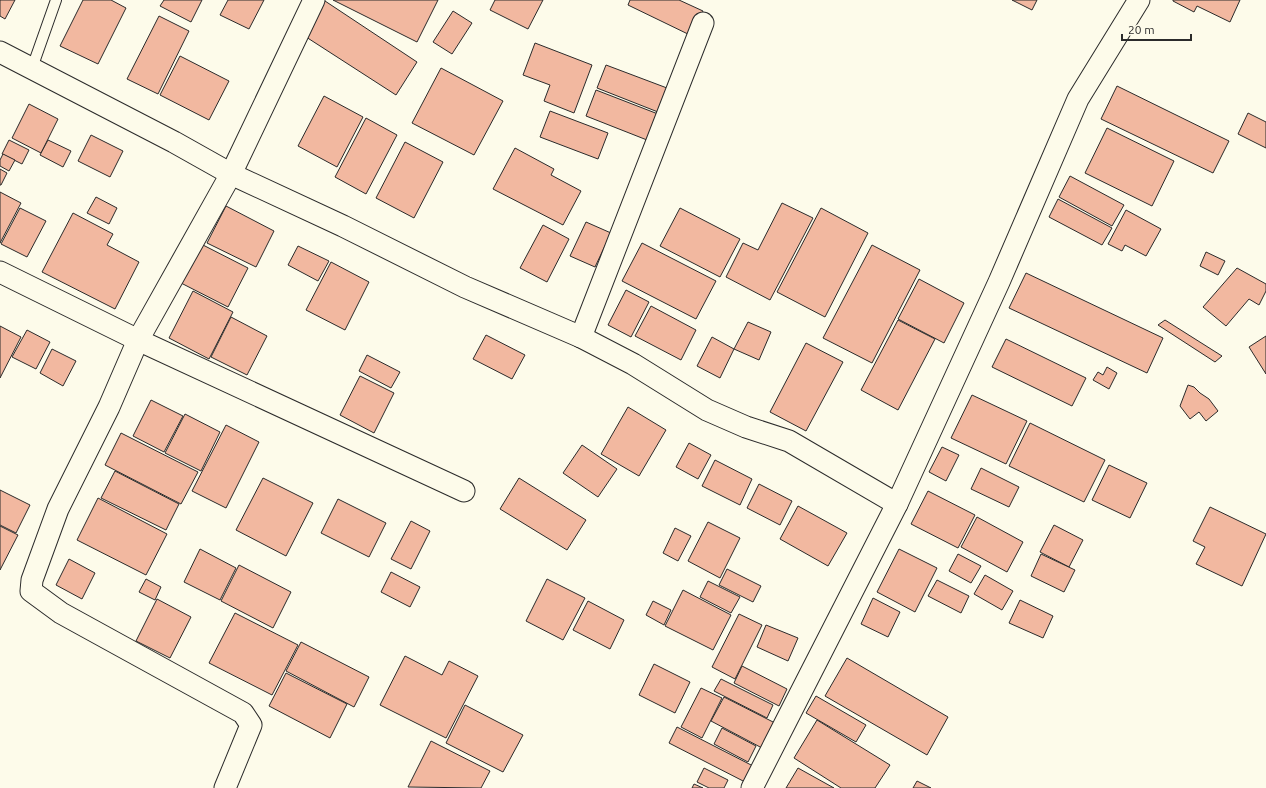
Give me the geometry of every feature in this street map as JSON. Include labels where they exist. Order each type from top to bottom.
[{"type":"street","points":[[225,788],[251,724],[243,713],[61,613],[31,591],[32,580],[58,509],[109,407],[138,340],[231,174],[314,0]]},
{"type":"street","points":[[752,788],[897,504],[999,282],[1078,99],[1139,0]]},
{"type":"street","points":[[581,337],[703,23]]},
{"type":"street","points":[[0,52],[174,142],[231,174],[343,226],[465,287],[581,337],[632,364],[708,410],[746,427],[789,441],[897,504]]},
{"type":"street","points":[[0,272],[138,340],[464,491]]},
{"type":"lane","points":[[32,68],[56,0]]},
{"type":"building","points":[[0,0],[15,0],[5,19],[0,16]]},
{"type":"building","points":[[83,0],[111,0],[126,8],[98,64],[60,46]]},
{"type":"building","points":[[164,0],[202,0],[191,22],[160,6]]},
{"type":"building","points":[[228,0],[264,0],[249,29],[220,15]]},
{"type":"building","points":[[333,0],[438,0],[417,42]]},
{"type":"building","points":[[495,0],[543,0],[528,29],[490,10]]},
{"type":"building","points":[[630,0],[679,0],[703,11],[692,36],[628,5]]},
{"type":"building","points":[[1012,0],[1037,0],[1032,10]]},
{"type":"building","points":[[1173,0],[1240,0],[1230,22],[1197,6],[1194,12]]},
{"type":"building","points":[[325,1],[417,62],[396,95],[303,35]]},
{"type":"building","points":[[453,11],[472,23],[452,54],[433,42]]},
{"type":"building","points":[[159,16],[189,31],[158,94],[127,79]]},
{"type":"building","points":[[535,43],[592,65],[574,113],[544,101],[550,85],[523,75]]},
{"type":"building","points":[[180,56],[229,81],[209,120],[160,95]]},
{"type":"building","points":[[606,65],[667,88],[658,112],[597,88]]},
{"type":"building","points":[[441,68],[503,101],[474,155],[412,123]]},
{"type":"building","points":[[1117,86],[1229,141],[1213,173],[1101,119]]},
{"type":"building","points":[[596,90],[658,114],[647,140],[586,116]]},
{"type":"building","points":[[324,96],[363,117],[337,167],[298,146]]},
{"type":"building","points":[[29,104],[58,119],[41,153],[12,138]]},
{"type":"building","points":[[550,111],[608,133],[598,159],[540,137]]},
{"type":"building","points":[[1248,113],[1266,122],[1266,148],[1238,134]]},
{"type":"building","points":[[366,118],[397,135],[366,194],[335,177]]},
{"type":"building","points":[[1107,128],[1174,161],[1152,206],[1085,173]]},
{"type":"building","points":[[91,135],[123,151],[110,177],[78,161]]},
{"type":"building","points":[[9,140],[29,150],[22,164],[2,154]]},
{"type":"building","points":[[48,140],[71,151],[63,167],[40,155]]},
{"type":"building","points":[[405,142],[443,162],[414,218],[376,198]]},
{"type":"building","points":[[515,148],[554,169],[551,175],[581,191],[563,225],[493,189]]},
{"type":"building","points":[[3,154],[15,160],[9,171],[0,166],[0,160]]},
{"type":"building","points":[[0,169],[7,173],[1,185],[0,185]]},
{"type":"building","points":[[1070,176],[1124,205],[1112,226],[1059,197]]},
{"type":"building","points":[[0,192],[21,203],[0,243]]},
{"type":"building","points":[[96,197],[117,208],[109,224],[87,213]]},
{"type":"building","points":[[1058,199],[1112,228],[1102,245],[1049,217]]},
{"type":"building","points":[[782,203],[813,218],[770,300],[726,277],[743,243],[758,250]]},
{"type":"building","points":[[226,206],[274,231],[256,267],[207,243]]},
{"type":"building","points":[[20,208],[46,221],[27,257],[1,244]]},
{"type":"building","points":[[680,208],[740,239],[720,277],[660,246]]},
{"type":"building","points":[[821,208],[868,233],[825,317],[777,292]]},
{"type":"building","points":[[1126,210],[1161,229],[1146,256],[1125,245],[1122,251],[1108,244]]},
{"type":"building","points":[[73,213],[113,234],[107,245],[139,262],[115,309],[42,272]]},
{"type":"building","points":[[586,222],[611,233],[595,267],[570,256]]},
{"type":"building","points":[[543,225],[569,239],[547,282],[520,268]]},
{"type":"building","points":[[642,243],[716,281],[696,319],[622,281]]},
{"type":"building","points":[[201,244],[248,268],[228,307],[181,283]]},
{"type":"building","points":[[872,245],[920,270],[872,363],[823,338]]},
{"type":"building","points":[[298,246],[329,261],[318,281],[288,265]]},
{"type":"building","points":[[1206,252],[1225,261],[1218,275],[1200,266]]},
{"type":"building","points":[[331,262],[369,282],[345,330],[306,310]]},
{"type":"building","points":[[1237,268],[1266,284],[1266,291],[1259,305],[1249,299],[1226,326],[1203,307]]},
{"type":"building","points":[[1026,273],[1163,338],[1147,373],[1009,308]]},
{"type":"building","points":[[919,279],[964,303],[944,343],[898,319]]},
{"type":"building","points":[[626,290],[649,302],[631,337],[608,325]]},
{"type":"building","points":[[193,291],[233,312],[209,359],[169,338]]},
{"type":"building","points":[[651,306],[696,330],[681,360],[635,336]]},
{"type":"building","points":[[231,317],[267,336],[247,375],[211,357]]},
{"type":"building","points":[[898,320],[935,339],[898,410],[861,390]]},
{"type":"building","points":[[1165,320],[1222,356],[1215,362],[1158,325]]},
{"type":"building","points":[[748,322],[771,332],[759,360],[734,349]]},
{"type":"building","points":[[0,326],[21,337],[0,378]]},
{"type":"building","points":[[27,330],[50,342],[36,369],[12,357]]},
{"type":"building","points":[[486,335],[525,355],[512,379],[473,359]]},
{"type":"building","points":[[1266,336],[1266,374],[1249,347]]},
{"type":"building","points":[[712,337],[734,349],[720,378],[697,366]]},
{"type":"building","points":[[1006,339],[1086,378],[1072,406],[992,367]]},
{"type":"building","points":[[806,343],[843,362],[806,431],[770,412]]},
{"type":"building","points":[[52,349],[76,361],[63,386],[40,373]]},
{"type":"building","points":[[367,355],[400,372],[391,388],[359,371]]},
{"type":"building","points":[[1107,367],[1117,373],[1109,389],[1093,380],[1098,372],[1103,375]]},
{"type":"building","points":[[360,376],[394,393],[374,433],[340,415]]},
{"type":"building","points":[[1188,385],[1194,387],[1209,399],[1218,411],[1206,421],[1199,412],[1190,419],[1180,406]]},
{"type":"building","points":[[972,395],[1027,421],[1006,464],[951,438]]},
{"type":"building","points":[[151,400],[183,416],[164,452],[133,436]]},
{"type":"building","points":[[628,407],[666,430],[639,476],[601,454]]},
{"type":"building","points":[[185,414],[220,432],[201,471],[165,453]]},
{"type":"building","points":[[1030,423],[1105,460],[1084,502],[1009,466]]},
{"type":"building","points":[[226,425],[259,442],[226,508],[192,491]]},
{"type":"building","points":[[121,433],[198,472],[181,504],[105,465]]},
{"type":"building","points":[[689,443],[711,455],[698,479],[676,467]]},
{"type":"building","points":[[582,445],[617,469],[598,497],[563,473]]},
{"type":"building","points":[[942,447],[959,455],[946,481],[929,472]]},
{"type":"building","points":[[715,460],[752,479],[740,505],[702,486]]},
{"type":"building","points":[[1109,465],[1147,483],[1130,518],[1092,500]]},
{"type":"building","points":[[981,468],[1019,487],[1009,507],[971,489]]},
{"type":"building","points":[[115,471],[179,504],[166,530],[101,498]]},
{"type":"building","points":[[263,478],[313,503],[286,556],[236,530]]},
{"type":"building","points":[[519,478],[586,520],[567,550],[500,509]]},
{"type":"building","points":[[759,484],[792,501],[780,525],[747,508]]},
{"type":"building","points":[[0,490],[30,505],[16,533],[0,525]]},
{"type":"building","points":[[928,491],[975,515],[958,548],[911,524]]},
{"type":"building","points":[[98,498],[167,534],[146,575],[77,540]]},
{"type":"building","points":[[338,499],[386,523],[369,557],[321,533]]},
{"type":"building","points":[[798,506],[847,533],[828,566],[780,539]]},
{"type":"building","points":[[1210,507],[1266,534],[1242,586],[1196,564],[1205,547],[1193,541]]},
{"type":"building","points":[[977,517],[1023,542],[1007,572],[961,547]]},
{"type":"building","points":[[411,521],[430,531],[411,569],[391,559]]},
{"type":"building","points":[[708,522],[740,538],[720,578],[688,561]]},
{"type":"building","points":[[1054,525],[1083,540],[1069,567],[1040,552]]},
{"type":"building","points":[[0,526],[18,535],[0,570]]},
{"type":"building","points":[[675,528],[691,536],[678,561],[663,553]]},
{"type":"building","points":[[200,549],[236,568],[220,600],[184,582]]},
{"type":"building","points":[[899,549],[937,568],[915,612],[877,592]]},
{"type":"building","points":[[958,554],[981,566],[971,583],[949,571]]},
{"type":"building","points":[[1041,554],[1075,570],[1064,592],[1031,576]]},
{"type":"building","points":[[69,559],[95,573],[82,599],[56,585]]},
{"type":"building","points":[[239,565],[291,592],[273,628],[221,601]]},
{"type":"building","points":[[727,569],[761,586],[753,602],[719,585]]},
{"type":"building","points":[[391,572],[420,587],[410,607],[381,592]]},
{"type":"building","points":[[985,575],[1013,591],[1002,610],[974,594]]},
{"type":"building","points":[[146,579],[161,587],[155,600],[139,592]]},
{"type":"building","points":[[547,579],[585,598],[563,640],[526,621]]},
{"type":"building","points":[[937,580],[969,596],[961,613],[928,596]]},
{"type":"building","points":[[708,581],[740,597],[731,613],[700,597]]},
{"type":"building","points":[[683,590],[731,615],[713,650],[665,626]]},
{"type":"building","points":[[873,598],[900,612],[888,637],[861,624]]},
{"type":"building","points":[[157,599],[191,617],[170,658],[136,641]]},
{"type":"building","points":[[1020,600],[1053,616],[1043,638],[1009,623]]},
{"type":"building","points":[[588,601],[624,620],[610,649],[573,630]]},
{"type":"building","points":[[653,601],[671,610],[664,625],[646,615]]},
{"type":"building","points":[[235,613],[298,645],[272,695],[209,663]]},
{"type":"building","points":[[739,614],[762,625],[735,679],[712,667]]},
{"type":"building","points":[[766,625],[798,638],[788,661],[757,647]]},
{"type":"building","points":[[301,642],[369,677],[354,707],[286,671]]},
{"type":"building","points":[[405,656],[442,675],[449,661],[478,676],[446,738],[380,705]]},
{"type":"building","points":[[847,658],[948,717],[927,755],[825,696]]},
{"type":"building","points":[[654,664],[690,682],[675,713],[639,695]]},
{"type":"building","points":[[742,666],[787,689],[779,706],[734,683]]},
{"type":"building","points":[[286,673],[347,704],[330,738],[269,706]]},
{"type":"building","points":[[721,679],[773,705],[767,718],[714,691]]},
{"type":"building","points":[[701,688],[722,698],[702,738],[681,727]]},
{"type":"building","points":[[816,696],[866,725],[856,742],[806,713]]},
{"type":"building","points":[[724,697],[775,723],[762,748],[711,721]]},
{"type":"building","points":[[465,705],[523,735],[503,772],[446,743]]},
{"type":"building","points":[[817,720],[890,765],[875,788],[841,788],[794,758]]},
{"type":"building","points":[[677,727],[755,767],[747,783],[669,743]]},
{"type":"building","points":[[722,728],[756,746],[748,762],[714,744]]},
{"type":"building","points":[[431,741],[490,771],[481,788],[408,787]]},
{"type":"building","points":[[704,768],[728,780],[724,788],[709,788],[697,782]]},
{"type":"building","points":[[798,768],[834,788],[786,788]]},
{"type":"building","points":[[917,781],[931,788],[913,788]]},
{"type":"building","points":[[694,784],[703,788],[692,788]]}]
